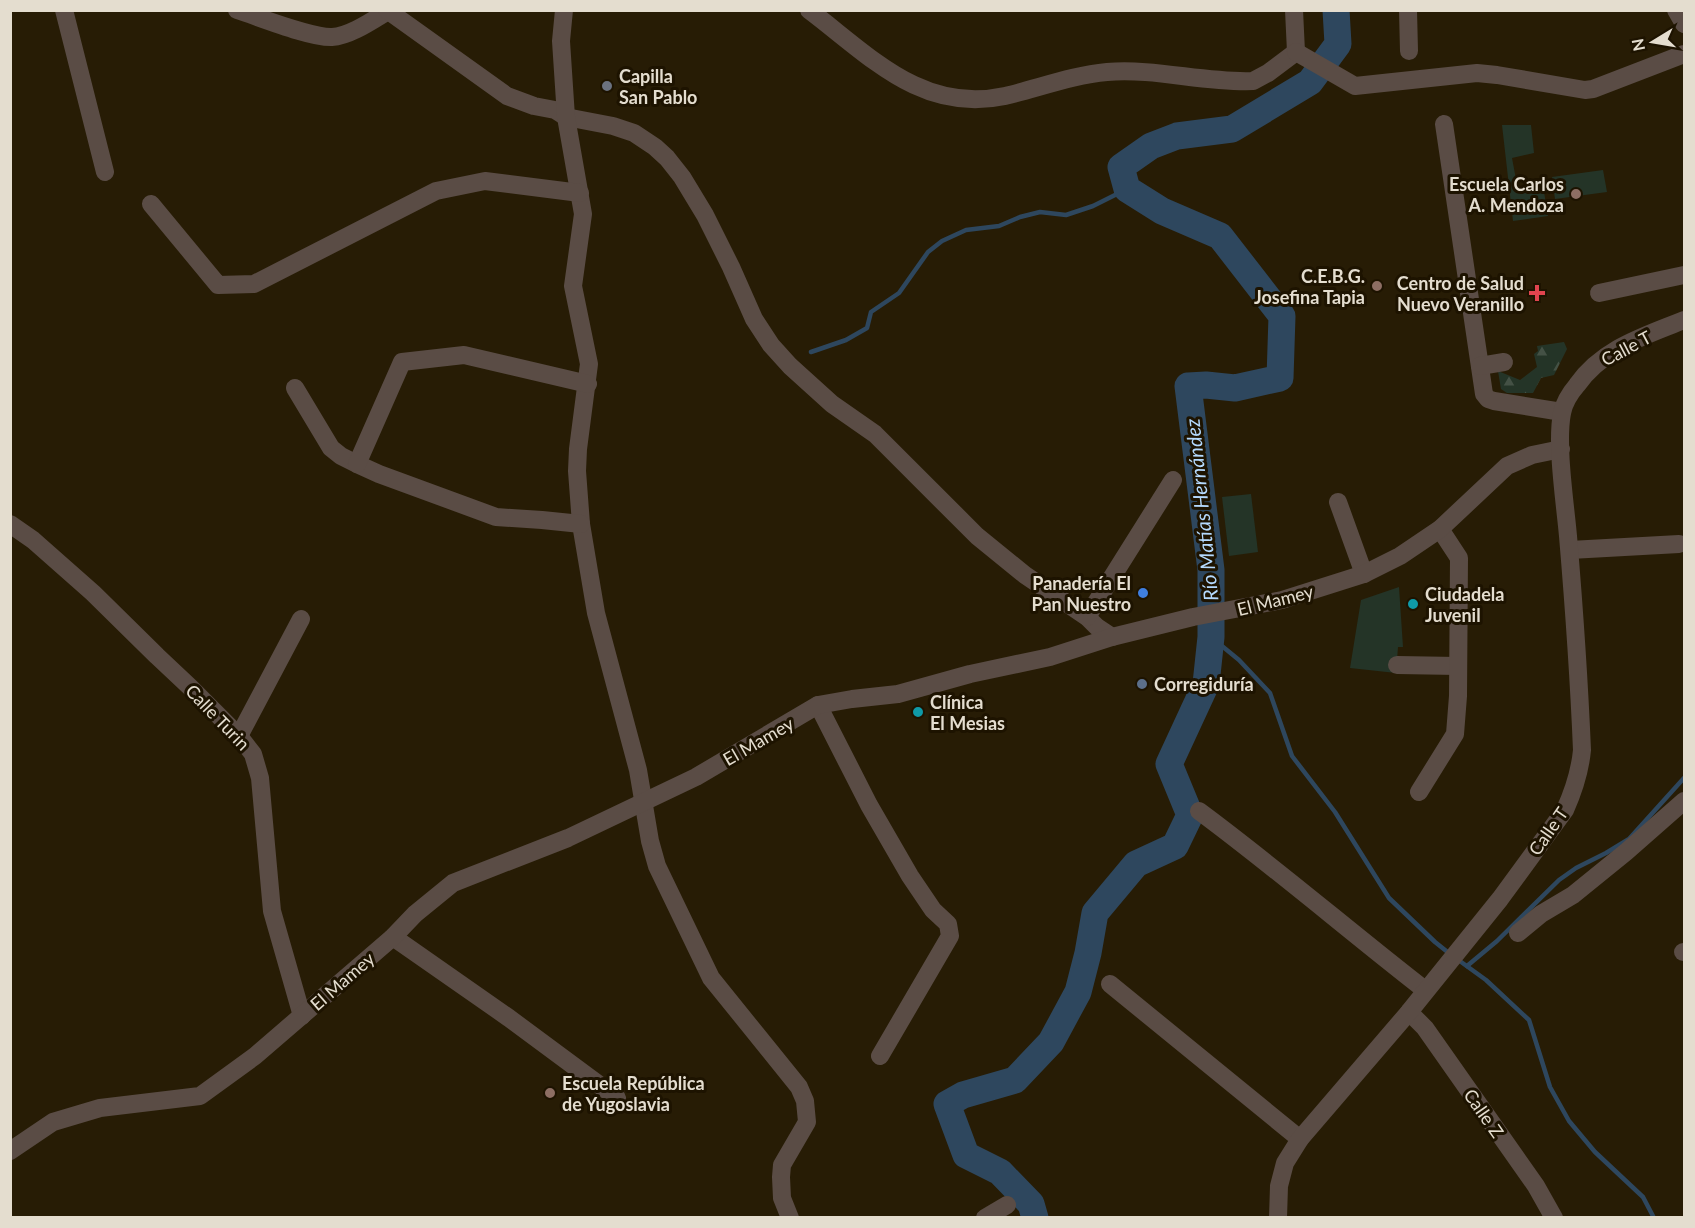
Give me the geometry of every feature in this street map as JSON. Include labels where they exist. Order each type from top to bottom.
[{"type":"street","points":[[64,10],[105,172]]},
{"type":"street","points":[[237,10],[310,33],[333,37],[360,28],[388,11],[507,96],[534,106],[555,110],[566,117],[613,126],[634,134],[655,147],[682,177],[705,215],[762,332],[790,366],[832,404],[875,434],[977,536],[1025,575],[1087,616],[1097,627],[1112,637]]},
{"type":"street","points":[[564,10],[561,41],[566,117],[583,222],[573,286],[588,356],[588,384],[576,461],[581,524],[596,613],[638,770],[657,866],[711,978],[799,1088],[806,1101],[807,1122],[782,1165],[782,1198],[790,1218]]},
{"type":"street","points":[[809,10],[909,84],[940,96],[966,100],[999,97],[1107,72],[1132,71],[1252,81],[1303,56]]},
{"type":"street","points":[[1294,10],[1303,56],[1355,86],[1487,73],[1585,90],[1684,54]]},
{"type":"street","points":[[1408,10],[1409,51]]},
{"type":"street","points":[[1676,10],[1684,24]]},
{"type":"street","points":[[1444,124],[1484,394],[1488,399],[1562,412]]},
{"type":"street","points":[[151,204],[218,285],[255,284],[436,191],[484,181],[580,193]]},
{"type":"street","points":[[1599,293],[1684,275]]},
{"type":"street","name":"Calle T","points":[[1278,1218],[1279,1186],[1286,1163],[1300,1139],[1409,1012],[1565,810],[1579,774],[1582,750],[1570,550],[1561,449],[1562,412],[1576,386],[1587,372],[1607,354],[1684,320]]},
{"type":"street","points":[[357,464],[402,362],[464,355],[588,384]]},
{"type":"street","points":[[1480,366],[1504,362]]},
{"type":"street","points":[[296,388],[331,448],[357,464],[496,518],[581,524]]},
{"type":"street","name":"El Mamey","points":[[10,1151],[53,1122],[100,1107],[200,1096],[255,1056],[453,883],[568,838],[696,777],[818,705],[898,694],[970,674],[1050,657],[1112,637],[1193,617],[1312,592],[1364,574],[1400,556],[1440,529],[1507,466],[1532,455],[1561,449]]},
{"type":"street","points":[[1087,616],[1173,480]]},
{"type":"street","points":[[1338,502],[1364,574]]},
{"type":"street","name":"Calle Turin","points":[[10,524],[33,540],[93,593],[239,736],[254,754],[258,769],[272,911],[302,1016]]},
{"type":"street","points":[[1419,792],[1455,734],[1458,696],[1459,558],[1440,529]]},
{"type":"street","points":[[1570,550],[1679,544]]},
{"type":"street","points":[[239,736],[301,619]]},
{"type":"street","points":[[1397,666],[1458,666]]},
{"type":"street","points":[[818,705],[869,805],[910,876],[933,910],[948,924],[950,936],[880,1056]]},
{"type":"street","points":[[1518,933],[1541,914],[1573,895],[1684,801]]},
{"type":"street","points":[[1199,811],[1248,847],[1425,990]]},
{"type":"street","points":[[393,937],[617,1098]]},
{"type":"street","points":[[1110,984],[1300,1139]]},
{"type":"street","name":"Calle Z","points":[[1409,1012],[1425,1028],[1523,1168],[1554,1218]]},
{"type":"street","points":[[985,1218],[1007,1206]]},
{"type":"green space","points":[[1502,125],[1531,125],[1534,153],[1512,158],[1518,190],[1543,186],[1548,216],[1513,221]]},
{"type":"green space","points":[[1603,170],[1607,192],[1555,199],[1552,177]]},
{"type":"green space","points":[[1564,342],[1567,349],[1554,375],[1541,378],[1533,393],[1507,393],[1501,389],[1498,371],[1520,380],[1537,367],[1534,354],[1538,351],[1537,346]]},
{"type":"green space","points":[[1251,494],[1258,552],[1229,556],[1222,497]]},
{"type":"green space","points":[[1399,587],[1403,647],[1398,647],[1396,673],[1350,668],[1361,600]]},
{"type":"waterway","name":"Río Matías Hernández","points":[[1035,1218],[1031,1204],[1000,1172],[966,1155],[947,1104],[963,1095],[1015,1080],[1051,1042],[1078,992],[1095,913],[1136,864],[1175,846],[1190,815],[1169,764],[1206,684],[1211,637],[1211,570],[1188,386],[1235,388],[1280,378],[1282,316],[1220,236],[1162,211],[1127,189],[1121,167],[1151,146],[1177,136],[1232,129],[1310,82],[1338,44],[1336,10]]},
{"type":"waterway","points":[[811,352],[846,340],[867,328],[871,312],[899,293],[928,252],[942,241],[966,230],[999,226],[1040,212],[1066,215],[1093,206],[1127,189]]},
{"type":"waterway","points":[[1211,637],[1239,660],[1270,693],[1292,756],[1335,812],[1389,898],[1450,954]]},
{"type":"waterway","points":[[1467,966],[1497,941],[1559,880],[1629,839],[1684,778]]},
{"type":"waterway","points":[[1457,959],[1486,980],[1529,1020],[1550,1087],[1569,1121],[1595,1152],[1643,1197],[1654,1218]]},
{"type":"place","name":"Capilla San Pablo","points":[[607,86]]},
{"type":"place","name":"Escuela Carlos A. Mendoza","points":[[1576,194]]},
{"type":"place","name":"C.E.B.G. Josefina Tapia","points":[[1377,286]]},
{"type":"place","name":"Centro de Salud Nuevo Veranillo","points":[[1537,293]]},
{"type":"place","name":"Panadería El Pan Nuestro","points":[[1143,593]]},
{"type":"place","name":"Ciudadela Juvenil","points":[[1413,604]]},
{"type":"place","name":"Corregiduría","points":[[1142,684]]},
{"type":"place","name":"Clínica El Mesias","points":[[918,712]]},
{"type":"place","name":"Escuela República de Yugoslavia","points":[[550,1093]]}]
